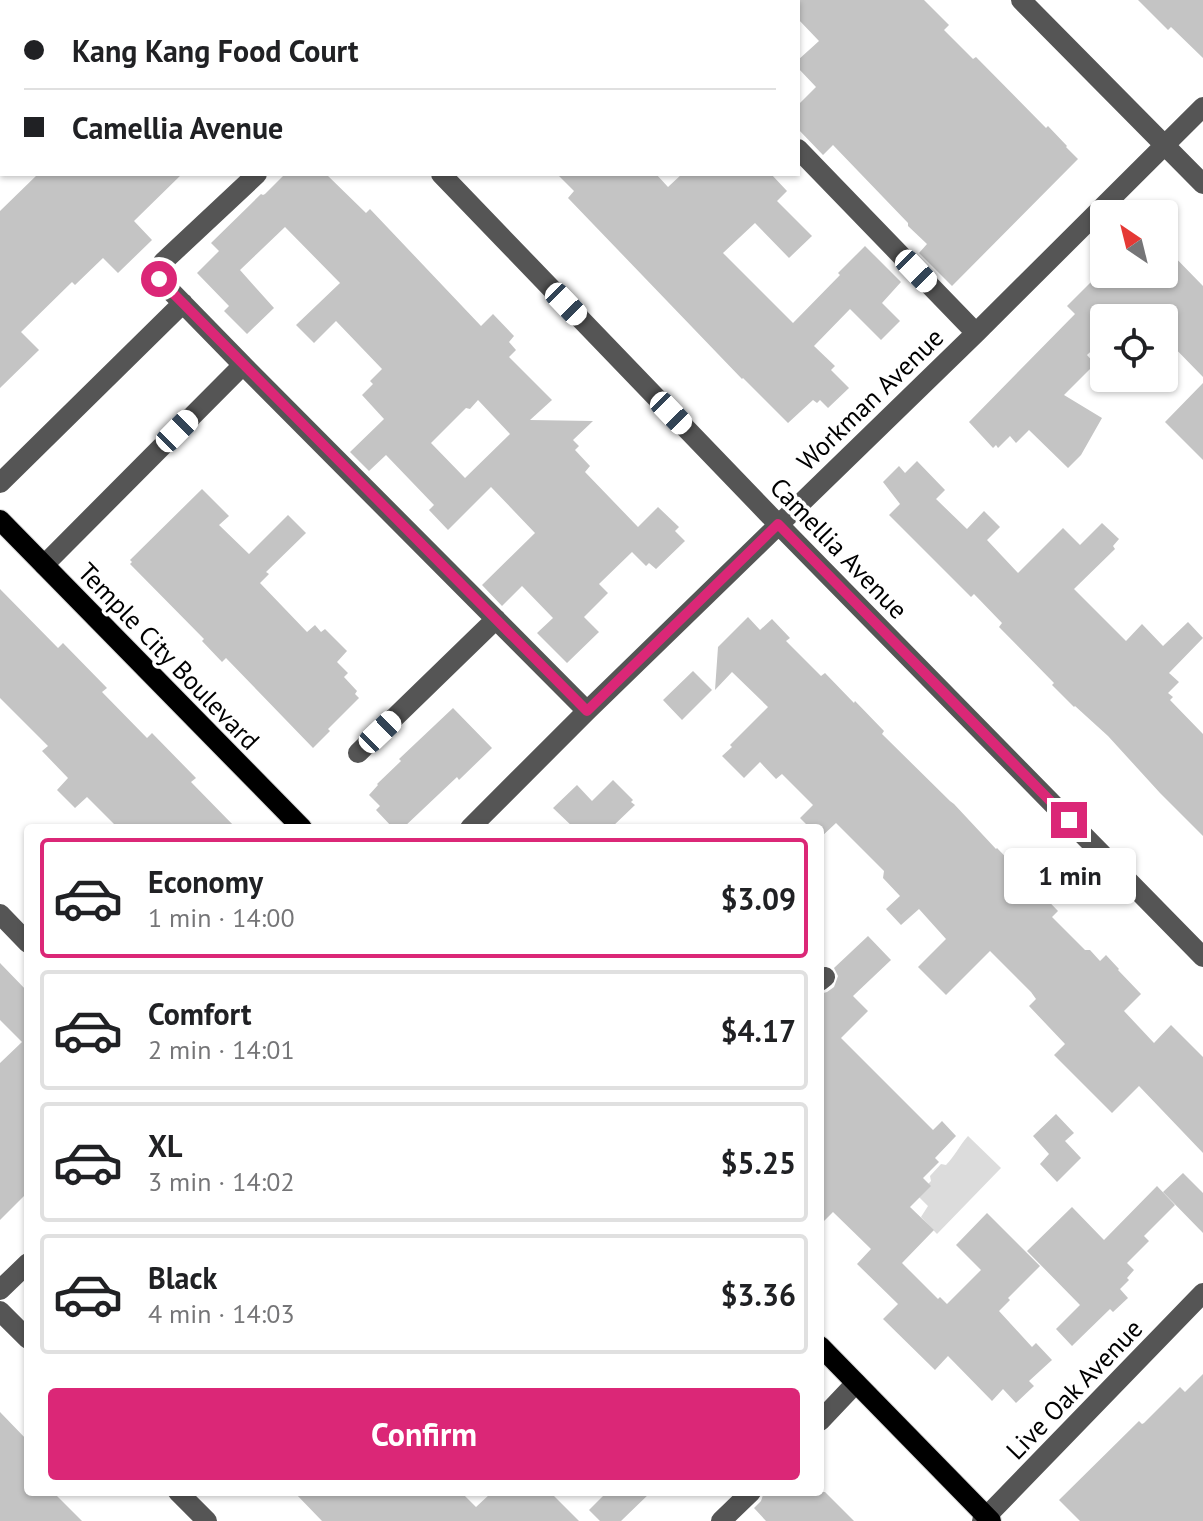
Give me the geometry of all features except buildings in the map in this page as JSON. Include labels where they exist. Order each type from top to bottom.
[{"type":"main road","name":"Temple City Boulevard","points":[[0,520],[298,824]]},
{"type":"main road","points":[[824,1350],[986,1519]]},
{"type":"street","points":[[1021,0],[1203,184]]},
{"type":"street","name":"Workman Avenue","points":[[474,824],[1203,107]]},
{"type":"street","points":[[800,151],[976,333]]},
{"type":"street","points":[[255,176],[163,262],[159,279],[587,711]]},
{"type":"street","name":"Camellia Avenue","points":[[443,176],[778,524],[1203,957]]},
{"type":"street","points":[[0,483],[183,303]]},
{"type":"street","points":[[44,565],[243,365]]},
{"type":"street","points":[[358,753],[496,619]]},
{"type":"street","points":[[0,914],[24,939]]},
{"type":"street","points":[[0,1290],[24,1267]]},
{"type":"street","name":"Live Oak Avenue","points":[[986,1519],[1203,1293]]},
{"type":"street","points":[[0,1311],[24,1335]]},
{"type":"street","points":[[824,1417],[856,1383]]},
{"type":"street","points":[[182,1496],[207,1521]]},
{"type":"street","points":[[721,1521],[747,1496]]},
{"type":"shaded area","points":[[968,1136],[1001,1168],[937,1234],[921,1217],[928,1206],[917,1195],[931,1181],[930,1176],[941,1164],[946,1165]]},
{"type":"route","points":[[159,279],[587,711],[778,524],[1069,820]]}]
